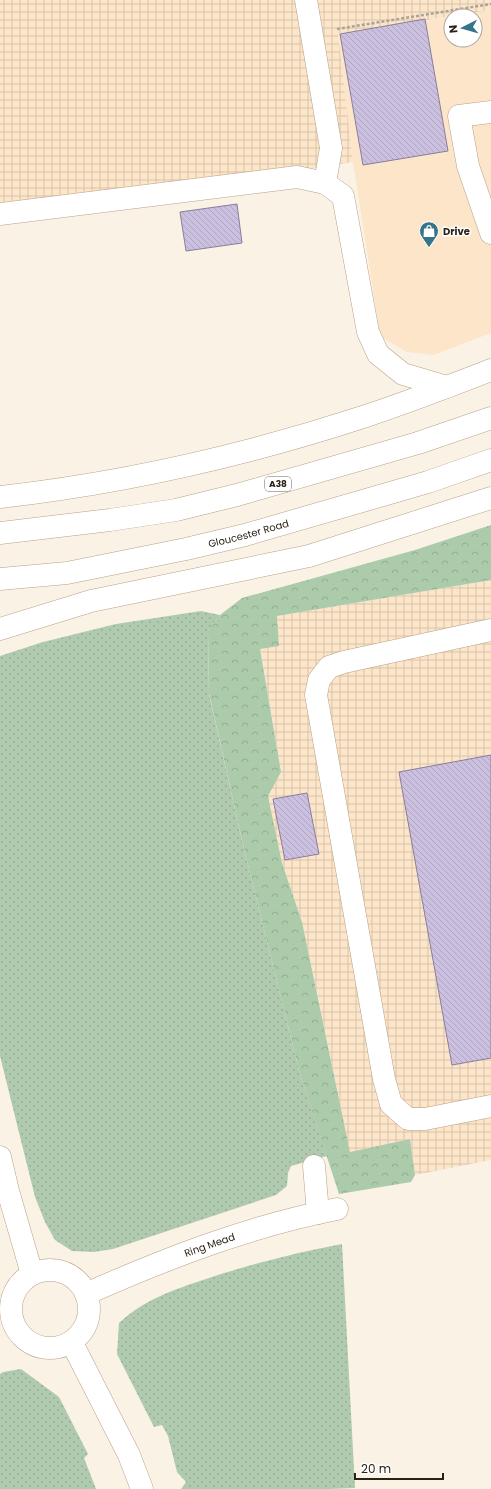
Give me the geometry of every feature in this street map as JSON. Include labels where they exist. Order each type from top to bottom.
[{"type":"main road","points":[[306,0],[331,148],[325,183]]},
{"type":"main road","points":[[491,112],[459,116],[468,166],[491,233]]},
{"type":"main road","points":[[0,214],[297,177],[325,183],[343,196],[368,332],[378,354],[402,374],[447,387]]},
{"type":"main road","points":[[0,497],[46,492],[119,479],[203,461],[295,438],[352,420],[491,370]]},
{"type":"main road","name":"A38","points":[[0,533],[110,520],[176,510],[237,495],[418,443],[491,418]]},
{"type":"main road","name":"Gloucester Road","points":[[0,579],[67,573],[186,549],[245,535],[428,482],[491,460]]},
{"type":"main road","points":[[0,629],[91,601],[309,556],[491,498]]},
{"type":"main road","points":[[491,630],[344,662],[329,667],[319,680],[316,696],[384,1079],[391,1104],[408,1119],[425,1119],[491,1106]]},
{"type":"main road","points":[[1,1162],[32,1274]]},
{"type":"main road","name":"Ring Mead","points":[[86,1294],[195,1249],[257,1229],[328,1211],[314,1166]]},
{"type":"main road","points":[[44,1270],[57,1270],[69,1275],[79,1283],[86,1294],[90,1312],[84,1329],[72,1343],[60,1348],[47,1349],[34,1346],[7,1332],[12,1297],[19,1284],[32,1274],[44,1270]]},
{"type":"main road","points":[[72,1343],[129,1455],[142,1489]]},
{"type":"path","points":[[331,30],[491,4]]},
{"type":"shaded area","points":[[0,0],[491,0],[491,10],[483,11],[483,8],[443,8],[443,18],[338,34],[353,162],[0,220]]},
{"type":"shaded area","name":"Drive","points":[[491,10],[491,333],[433,355],[407,352],[380,335],[353,162],[338,34],[443,18],[443,48],[483,48],[483,11]]},
{"type":"shaded area","points":[[491,580],[491,1160],[415,1175],[410,1139],[350,1152],[302,922],[282,863],[268,796],[281,772],[260,648],[279,646],[277,616]]},
{"type":"green space","points":[[491,525],[491,580],[277,616],[279,646],[260,649],[281,772],[268,796],[282,863],[302,922],[350,1152],[410,1139],[415,1175],[411,1182],[339,1194],[300,1074],[244,849],[209,693],[208,631],[220,615],[242,598],[415,550]]},
{"type":"green space","points":[[201,611],[220,615],[208,631],[209,694],[244,849],[300,1074],[327,1156],[291,1166],[288,1173],[287,1186],[276,1195],[113,1249],[94,1252],[72,1251],[55,1240],[45,1222],[35,1197],[0,1056],[0,656],[43,642],[116,624]]},
{"type":"green space","points":[[342,1244],[355,1488],[181,1489],[186,1482],[177,1472],[168,1436],[162,1425],[154,1427],[117,1354],[119,1323],[149,1301],[182,1287],[256,1264]]},
{"type":"green space","points":[[21,1369],[59,1397],[88,1454],[84,1458],[96,1489],[0,1489],[0,1374],[3,1372]]},
{"type":"building","points":[[425,19],[448,151],[363,165],[340,34]]},
{"type":"building","points":[[237,204],[242,243],[186,251],[180,212]]},
{"type":"building","points":[[491,755],[491,1058],[452,1065],[399,772]]},
{"type":"building","points":[[307,793],[319,854],[285,860],[273,799]]},
{"type":"place","name":"Drive","points":[[429,248]]}]
